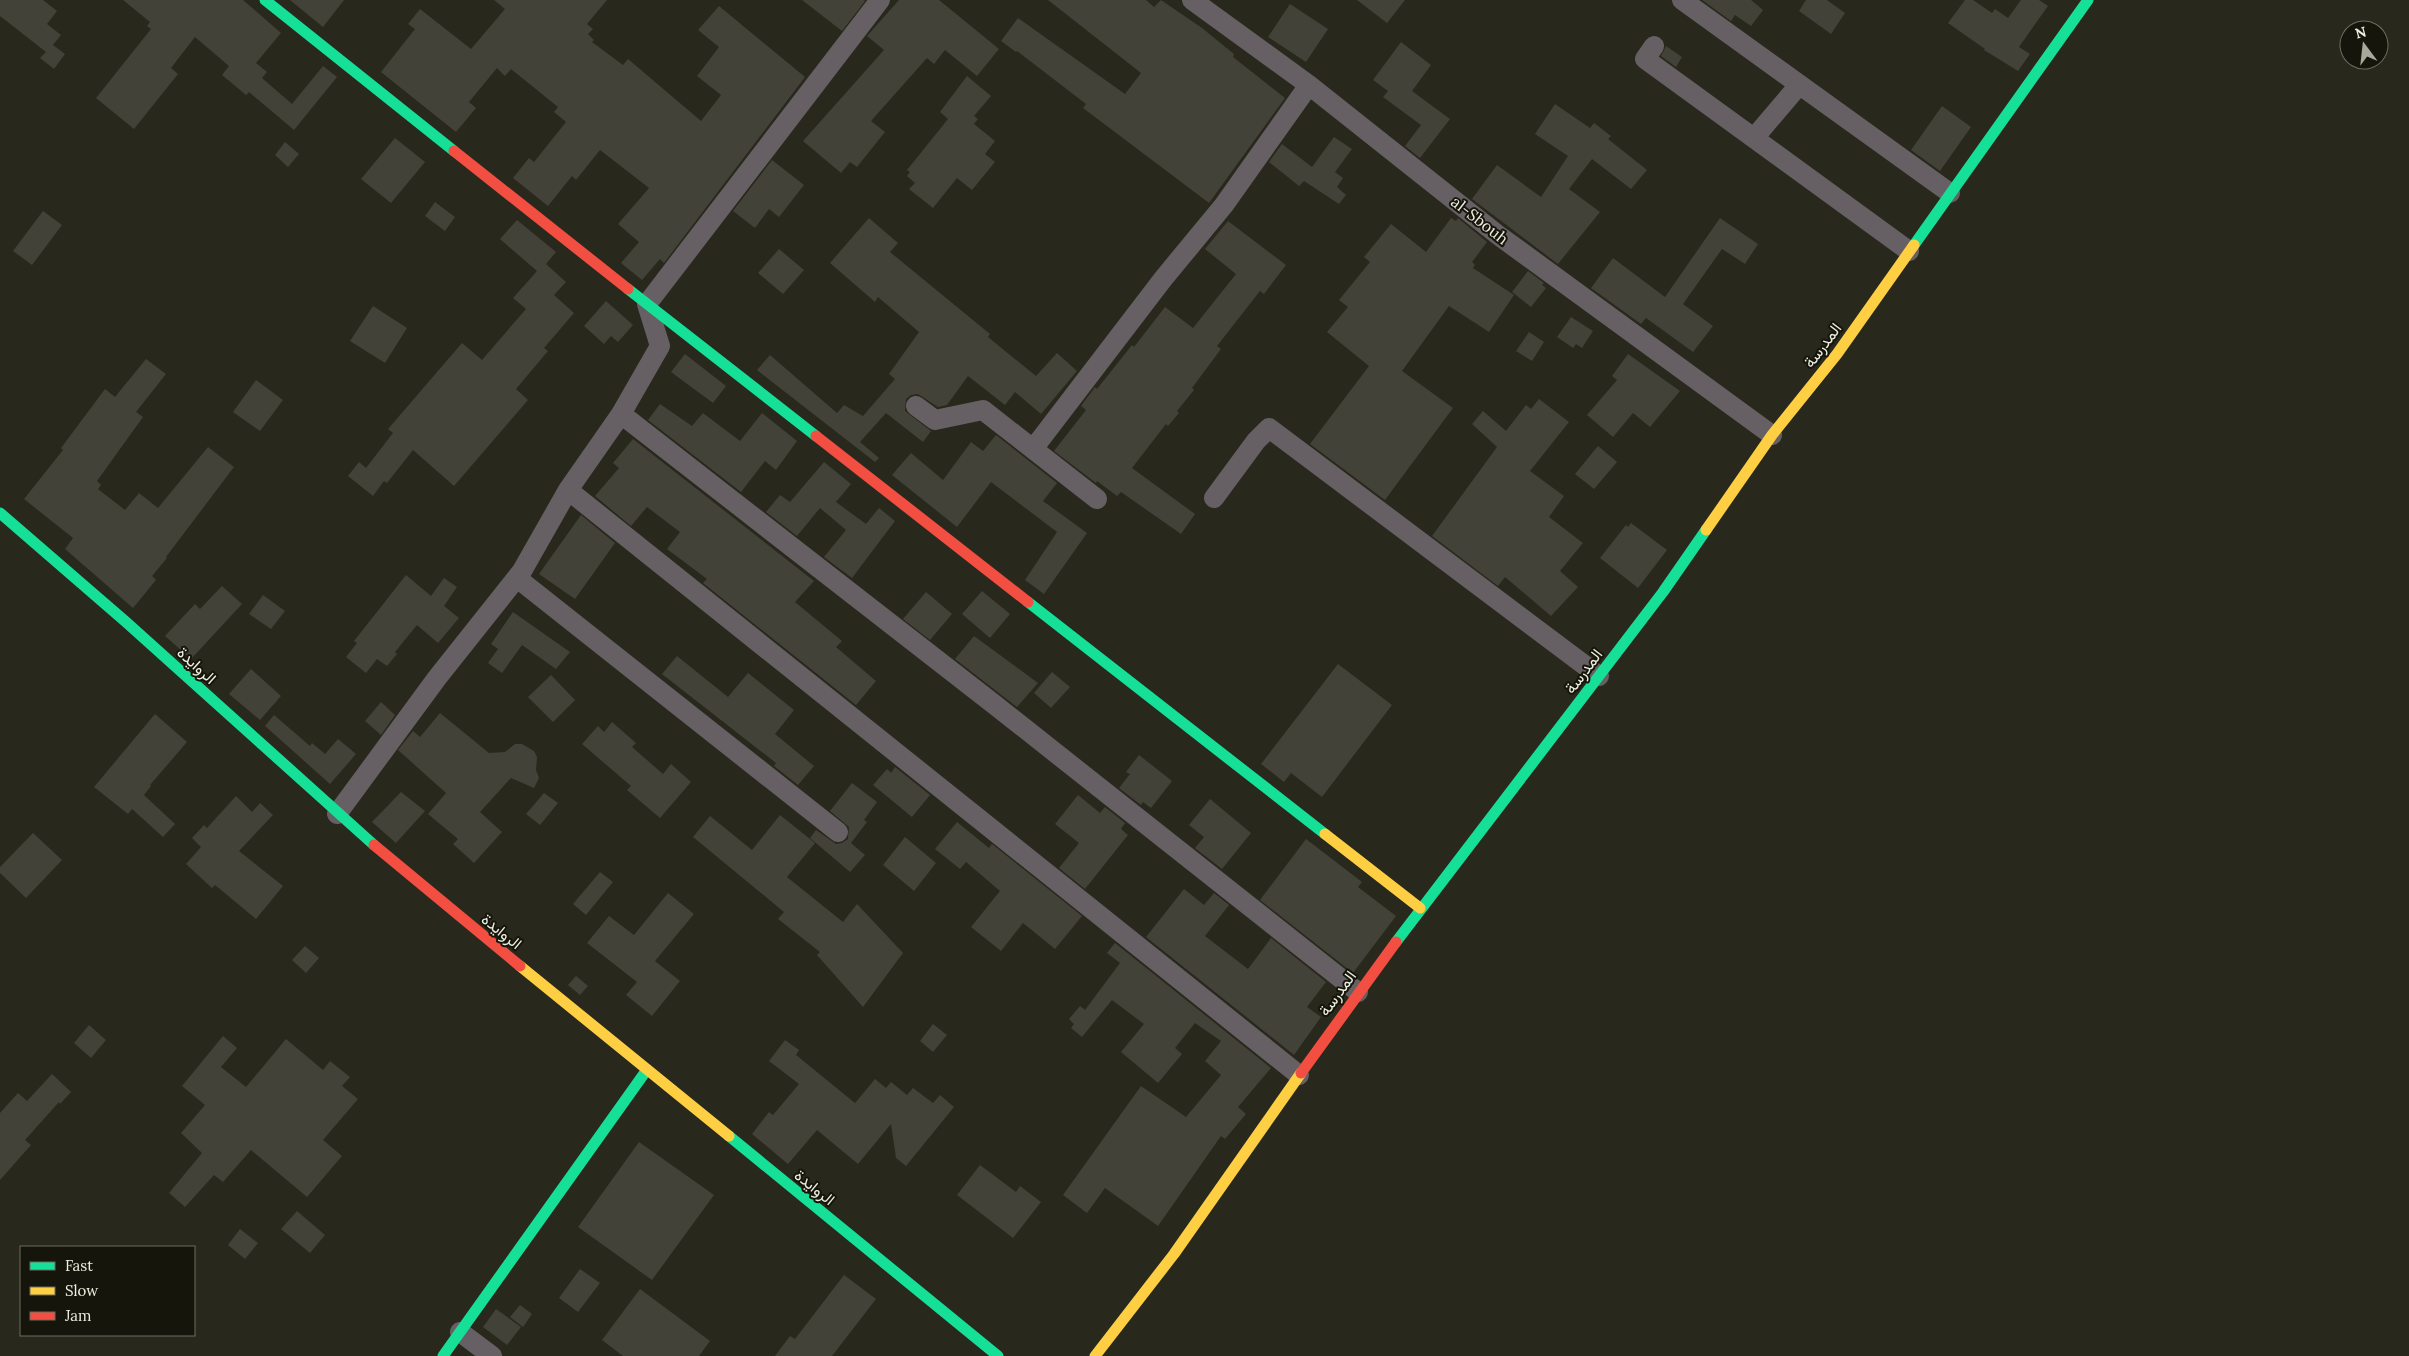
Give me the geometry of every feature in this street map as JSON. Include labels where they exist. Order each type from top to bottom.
[{"type":"street","points":[[647,304],[880,0]]},
{"type":"street","name":"al-Sbouh","points":[[1192,0],[1308,85],[1498,235],[1772,435]]},
{"type":"street","points":[[1682,0],[1950,193]]},
{"type":"street","name":"المدرسة","points":[[1095,1356],[1174,1254],[1299,1074],[1420,908],[1663,592],[1772,435],[1837,354],[2088,0]]},
{"type":"street","points":[[269,1],[647,304],[1420,908]]},
{"type":"street","points":[[1654,46],[1645,60],[1909,251]]},
{"type":"street","points":[[1033,448],[1162,279],[1224,206],[1308,85]]},
{"type":"street","points":[[1754,138],[1800,85]]},
{"type":"street","points":[[337,814],[437,678],[517,578],[568,490],[621,414],[660,346],[647,304]]},
{"type":"street","points":[[916,406],[935,420],[982,410],[1096,499]]},
{"type":"street","points":[[621,414],[995,705],[1358,992]]},
{"type":"street","points":[[1214,498],[1256,441],[1269,428],[1599,676]]},
{"type":"street","points":[[568,490],[1299,1074]]},
{"type":"street","name":"الروايدة","points":[[0,513],[126,622],[337,814],[408,875],[646,1071],[998,1356]]},
{"type":"street","points":[[517,578],[838,832]]},
{"type":"street","points":[[443,1356],[646,1071]]},
{"type":"street","points":[[460,1332],[492,1356]]},
{"type":"building","points":[[0,0],[43,0],[57,11],[47,24],[61,35],[53,45],[65,54],[54,69],[40,58],[46,52],[0,16]]},
{"type":"building","points":[[123,0],[243,0],[281,33],[256,63],[267,72],[262,78],[292,104],[323,66],[337,77],[294,130],[249,92],[246,95],[222,75],[229,66],[195,37],[171,68],[178,74],[134,129],[96,98],[151,29],[147,26],[150,22]]},
{"type":"building","points":[[290,0],[344,0],[323,27]]},
{"type":"building","points":[[494,0],[607,0],[587,24],[593,29],[588,34],[594,40],[592,42],[623,65],[628,59],[701,121],[721,95],[697,76],[719,47],[698,30],[719,6],[805,77],[664,263],[660,259],[642,280],[621,263],[639,242],[618,224],[649,188],[600,150],[576,180],[572,176],[548,206],[513,178],[529,158],[534,162],[566,122],[554,112],[558,107],[511,69],[505,76],[497,68],[469,102],[476,108],[456,132],[381,72],[415,29],[408,24],[420,9],[471,49],[505,9]]},
{"type":"building","points":[[802,0],[864,0],[865,1],[842,31]]},
{"type":"building","points":[[899,0],[939,0],[999,49],[977,76],[945,50],[934,64],[927,58],[871,121],[885,132],[857,167],[850,162],[841,173],[803,141],[884,50],[867,36]]},
{"type":"building","points":[[1048,0],[1146,0],[1154,7],[1161,0],[1202,28],[1234,54],[1233,57],[1285,98],[1209,203],[1083,108],[1086,104],[1001,41],[1018,18],[1125,94],[1141,73]]},
{"type":"building","points":[[1357,0],[1405,0],[1387,23]]},
{"type":"building","points":[[1702,0],[1751,0],[1763,10],[1751,26],[1735,15],[1731,21]]},
{"type":"building","points":[[1806,0],[1827,0],[1845,13],[1831,34],[1799,11]]},
{"type":"building","points":[[1965,0],[1973,0],[1992,13],[1995,9],[2008,18],[2021,0],[2039,0],[2048,6],[2019,47],[2030,54],[2018,71],[1984,50],[1948,23]]},
{"type":"building","points":[[1290,4],[1328,29],[1306,62],[1268,37]]},
{"type":"building","points":[[1401,42],[1431,65],[1412,91],[1450,119],[1420,158],[1405,146],[1421,125],[1383,97],[1388,91],[1373,80]]},
{"type":"building","points":[[1666,46],[1682,57],[1676,67],[1661,56]]},
{"type":"building","points":[[967,76],[991,96],[974,116],[978,119],[974,124],[995,141],[985,154],[995,162],[972,190],[957,178],[933,208],[909,189],[915,183],[907,176],[910,172],[907,170],[948,119],[940,112]]},
{"type":"building","points":[[1555,104],[1590,128],[1594,123],[1611,136],[1608,139],[1647,170],[1631,189],[1592,159],[1569,189],[1600,212],[1558,264],[1472,199],[1497,165],[1541,197],[1568,156],[1535,134]]},
{"type":"building","points":[[1942,106],[1971,127],[1940,171],[1911,150]]},
{"type":"building","points":[[1334,137],[1352,149],[1335,172],[1343,178],[1337,187],[1346,195],[1339,204],[1304,181],[1299,186],[1269,162],[1282,144],[1312,167]]},
{"type":"building","points":[[395,138],[425,162],[391,203],[361,179]]},
{"type":"building","points":[[285,142],[299,154],[288,167],[275,155]]},
{"type":"building","points":[[772,160],[804,185],[779,217],[769,209],[755,228],[733,211]]},
{"type":"building","points":[[435,202],[455,217],[445,231],[425,216]]},
{"type":"building","points":[[43,211],[62,225],[32,265],[13,251]]},
{"type":"building","points":[[869,218],[898,243],[890,252],[990,334],[988,337],[1036,376],[1057,353],[1077,371],[1041,414],[1015,392],[1005,405],[968,376],[947,405],[938,407],[918,394],[911,395],[906,399],[905,411],[931,431],[923,442],[886,413],[860,442],[879,458],[875,462],[757,370],[770,355],[837,413],[844,405],[863,416],[895,379],[889,374],[919,332],[878,297],[875,302],[830,263]]},
{"type":"building","points":[[1451,218],[1456,221],[1458,218],[1487,242],[1472,262],[1475,265],[1473,268],[1514,295],[1489,332],[1449,306],[1402,371],[1453,408],[1385,500],[1310,444],[1369,366],[1327,332],[1348,307],[1339,300],[1370,262],[1364,257],[1391,224],[1426,252]]},
{"type":"building","points":[[1720,218],[1758,244],[1745,264],[1722,249],[1683,304],[1713,326],[1693,352],[1646,318],[1641,324],[1591,288],[1613,258],[1665,297]]},
{"type":"building","points":[[517,220],[556,252],[546,264],[566,282],[554,295],[574,313],[544,348],[548,351],[516,389],[528,400],[454,486],[413,450],[387,483],[384,481],[373,496],[348,476],[359,462],[366,468],[393,433],[388,429],[462,343],[482,360],[526,309],[513,298],[537,271],[500,239]]},
{"type":"building","points":[[1228,221],[1286,265],[1264,294],[1260,291],[1217,346],[1221,349],[1192,388],[1194,390],[1177,411],[1179,413],[1168,426],[1166,424],[1132,468],[1195,514],[1181,534],[1121,492],[1117,496],[1097,481],[1096,483],[1054,451],[1086,410],[1081,406],[1095,387],[1097,389],[1132,345],[1134,347],[1165,307],[1193,328],[1236,274],[1205,249]]},
{"type":"building","points":[[779,249],[804,270],[783,294],[758,273]]},
{"type":"building","points":[[1528,271],[1544,283],[1542,285],[1546,288],[1531,307],[1512,292]]},
{"type":"building","points":[[606,301],[633,325],[618,342],[611,336],[604,344],[584,326]]},
{"type":"building","points":[[373,306],[407,328],[385,363],[350,341]]},
{"type":"building","points":[[1571,317],[1593,331],[1582,348],[1576,344],[1573,348],[1557,337]]},
{"type":"building","points":[[1529,332],[1544,342],[1532,361],[1516,351]]},
{"type":"building","points":[[685,354],[726,386],[713,403],[671,372]]},
{"type":"building","points":[[1628,354],[1680,391],[1650,427],[1633,413],[1613,437],[1587,415],[1617,380],[1612,376]]},
{"type":"building","points":[[146,359],[166,374],[136,412],[143,417],[97,481],[101,485],[98,489],[125,510],[139,493],[158,508],[208,447],[234,467],[152,576],[156,580],[133,608],[65,549],[73,538],[24,499],[63,450],[61,448],[105,389],[115,397]]},
{"type":"building","points":[[256,380],[283,400],[260,431],[233,412]]},
{"type":"building","points":[[1539,399],[1569,422],[1530,471],[1564,496],[1549,517],[1583,543],[1560,571],[1578,587],[1551,616],[1505,577],[1498,586],[1432,536],[1497,447],[1472,424],[1483,411],[1506,431],[1526,405],[1531,409]]},
{"type":"building","points":[[660,404],[692,426],[703,413],[740,441],[762,413],[797,441],[776,470],[765,461],[741,492],[648,420]]},
{"type":"building","points":[[996,435],[1057,483],[1043,501],[1087,533],[1044,594],[1025,580],[1057,532],[991,482],[957,527],[892,475],[911,453],[943,480],[971,442],[983,451]]},
{"type":"building","points":[[633,439],[814,581],[795,602],[842,641],[836,647],[876,681],[856,705],[703,583],[707,579],[667,549],[680,532],[647,507],[631,526],[595,496],[619,468],[613,463]]},
{"type":"building","points":[[1598,446],[1617,462],[1594,489],[1575,474]]},
{"type":"building","points":[[824,462],[851,484],[836,502],[866,524],[879,508],[895,521],[852,578],[824,557],[846,530],[820,508],[797,536],[766,512],[780,495],[790,502]]},
{"type":"building","points":[[581,515],[615,543],[575,599],[539,574]]},
{"type":"building","points":[[1631,523],[1667,550],[1638,588],[1600,558],[1626,525],[1628,527]]},
{"type":"building","points":[[406,575],[431,596],[444,578],[457,587],[444,606],[459,618],[438,643],[417,625],[395,652],[397,654],[387,666],[377,659],[366,673],[346,657],[357,643],[354,641]]},
{"type":"building","points":[[222,586],[242,604],[191,659],[165,636],[195,604],[200,609]]},
{"type":"building","points":[[982,591],[1010,614],[990,638],[962,614]]},
{"type":"building","points":[[926,592],[952,614],[930,640],[903,619]]},
{"type":"building","points":[[263,595],[285,611],[271,629],[249,614]]},
{"type":"building","points":[[513,612],[570,652],[556,669],[522,645],[502,673],[488,663],[498,649],[491,644]]},
{"type":"building","points":[[974,636],[1038,683],[1017,707],[955,659]]},
{"type":"building","points":[[677,656],[728,697],[748,673],[794,710],[775,734],[814,766],[798,785],[774,766],[776,763],[662,674]]},
{"type":"building","points":[[1338,664],[1392,705],[1322,797],[1291,773],[1284,782],[1261,764]]},
{"type":"building","points":[[251,669],[281,696],[260,720],[229,694]]},
{"type":"building","points":[[1052,672],[1070,687],[1051,708],[1034,693]]},
{"type":"building","points":[[551,675],[575,700],[553,722],[528,697]]},
{"type":"building","points":[[381,702],[395,715],[381,735],[365,721]]},
{"type":"building","points":[[440,713],[489,753],[505,752],[515,744],[522,744],[534,751],[537,757],[536,770],[539,778],[534,788],[511,778],[480,812],[502,832],[474,863],[453,844],[458,839],[428,814],[446,793],[398,750],[413,731],[420,737]]},
{"type":"building","points":[[155,714],[187,742],[150,785],[144,795],[175,824],[163,837],[132,809],[128,814],[94,787]]},
{"type":"building","points":[[274,715],[310,746],[312,743],[325,754],[338,739],[356,754],[330,784],[265,726]]},
{"type":"building","points":[[612,722],[636,743],[632,747],[663,774],[671,764],[691,782],[660,818],[627,790],[631,786],[582,744],[598,726],[604,732]]},
{"type":"building","points":[[1139,755],[1172,781],[1151,808],[1143,802],[1141,805],[1119,788],[1130,774],[1126,772]]},
{"type":"building","points":[[895,767],[930,795],[912,817],[873,785],[887,769],[891,773]]},
{"type":"building","points":[[852,783],[877,802],[864,820],[867,822],[851,843],[865,855],[850,872],[810,838],[816,830],[836,844],[848,839],[849,827],[830,811]]},
{"type":"building","points":[[401,792],[425,811],[396,843],[372,822]]},
{"type":"building","points":[[544,793],[558,803],[540,825],[526,814]]},
{"type":"building","points":[[1078,795],[1100,813],[1105,807],[1125,823],[1121,829],[1128,835],[1085,889],[1059,868],[1079,843],[1055,824]]},
{"type":"building","points":[[236,796],[252,812],[260,803],[273,815],[239,851],[283,886],[256,919],[215,885],[212,888],[186,864],[201,847],[192,838],[204,825],[207,828]]},
{"type":"building","points":[[1210,799],[1251,833],[1222,869],[1195,848],[1204,837],[1189,825]]},
{"type":"building","points":[[780,815],[815,843],[787,877],[843,922],[857,904],[903,953],[863,1007],[817,955],[820,952],[778,919],[784,912],[693,837],[710,816],[752,850]]},
{"type":"building","points":[[957,822],[989,848],[992,844],[1082,916],[1055,949],[1023,923],[1001,951],[971,927],[1000,891],[966,862],[960,869],[935,849]]},
{"type":"building","points":[[33,833],[62,860],[26,898],[0,873],[0,867]]},
{"type":"building","points":[[905,837],[936,863],[914,891],[883,865]]},
{"type":"building","points":[[1306,839],[1362,882],[1358,887],[1396,916],[1353,973],[1260,900]]},
{"type":"building","points":[[600,872],[613,882],[586,915],[573,904]]},
{"type":"building","points":[[1184,889],[1204,905],[1214,893],[1229,905],[1205,936],[1248,969],[1271,938],[1326,982],[1307,1007],[1321,1017],[1294,1055],[1146,937]]},
{"type":"building","points":[[668,893],[694,914],[655,961],[680,981],[652,1016],[626,995],[637,982],[587,943],[609,916],[634,935]]},
{"type":"building","points":[[1115,943],[1271,1068],[1238,1107],[1246,1114],[1225,1139],[1221,1136],[1158,1226],[1105,1188],[1087,1213],[1063,1195],[1141,1086],[1186,1117],[1221,1075],[1205,1061],[1221,1041],[1195,1023],[1175,1048],[1182,1054],[1158,1083],[1121,1052],[1144,1024],[1112,1000],[1082,1037],[1071,1028],[1074,1024],[1069,1019],[1080,1006],[1085,1010],[1120,963],[1107,953]]},
{"type":"building","points":[[305,946],[319,958],[306,973],[292,960]]},
{"type":"building","points":[[576,976],[588,986],[580,995],[568,985]]},
{"type":"building","points":[[933,1024],[947,1035],[933,1052],[920,1041]]},
{"type":"building","points":[[89,1025],[106,1040],[91,1058],[74,1043]]},
{"type":"building","points":[[223,1036],[237,1048],[221,1067],[246,1087],[286,1039],[323,1070],[330,1061],[350,1077],[342,1086],[358,1099],[323,1140],[342,1156],[307,1197],[251,1150],[223,1182],[214,1175],[185,1207],[169,1193],[202,1153],[181,1133],[205,1105],[182,1086]]},
{"type":"building","points":[[785,1040],[799,1050],[796,1055],[855,1103],[875,1079],[886,1088],[891,1082],[907,1095],[913,1088],[933,1103],[940,1095],[954,1107],[906,1166],[896,1158],[891,1124],[858,1164],[817,1130],[788,1164],[752,1134],[769,1112],[773,1115],[799,1084],[769,1061]]},
{"type":"building","points":[[52,1074],[71,1092],[60,1104],[59,1102],[25,1140],[31,1145],[0,1180],[0,1113],[18,1093],[27,1101]]},
{"type":"building","points":[[639,1142],[714,1195],[652,1280],[578,1227]]},
{"type":"building","points":[[980,1165],[1016,1192],[1020,1186],[1041,1202],[1013,1238],[957,1195]]},
{"type":"building","points":[[297,1211],[325,1235],[310,1253],[281,1229]]},
{"type":"building","points":[[240,1229],[258,1243],[245,1259],[228,1245]]},
{"type":"building","points":[[580,1269],[600,1283],[578,1312],[559,1298]]},
{"type":"building","points":[[844,1275],[876,1299],[832,1356],[775,1356],[790,1336],[795,1339]]},
{"type":"building","points":[[640,1289],[710,1341],[699,1356],[623,1356],[602,1340]]},
{"type":"building","points":[[520,1305],[532,1314],[523,1327],[510,1317]]},
{"type":"building","points":[[496,1309],[521,1327],[507,1345],[483,1327]]},
{"type":"traffic: fast","points":[[265,0],[454,151]]},
{"type":"traffic: fast","points":[[1914,245],[2088,0]]},
{"type":"traffic: fast","points":[[628,289],[816,436]]},
{"type":"traffic: fast","points":[[0,513],[126,622],[374,845]]},
{"type":"traffic: fast","points":[[1396,942],[1663,592],[1706,530]]},
{"type":"traffic: fast","points":[[1028,602],[1325,834]]},
{"type":"traffic: fast","points":[[443,1356],[646,1071]]},
{"type":"traffic: fast","points":[[729,1136],[998,1356]]},
{"type":"traffic: slow","points":[[1706,530],[1772,435],[1837,354],[1914,245]]},
{"type":"traffic: slow","points":[[1325,834],[1420,908]]},
{"type":"traffic: slow","points":[[520,966],[729,1136]]},
{"type":"traffic: slow","points":[[1095,1356],[1174,1254],[1301,1073]]},
{"type":"traffic: jam","points":[[454,151],[628,289]]},
{"type":"traffic: jam","points":[[816,436],[1028,602]]},
{"type":"traffic: jam","points":[[374,845],[520,966]]},
{"type":"traffic: jam","points":[[1301,1073],[1396,942]]}]
